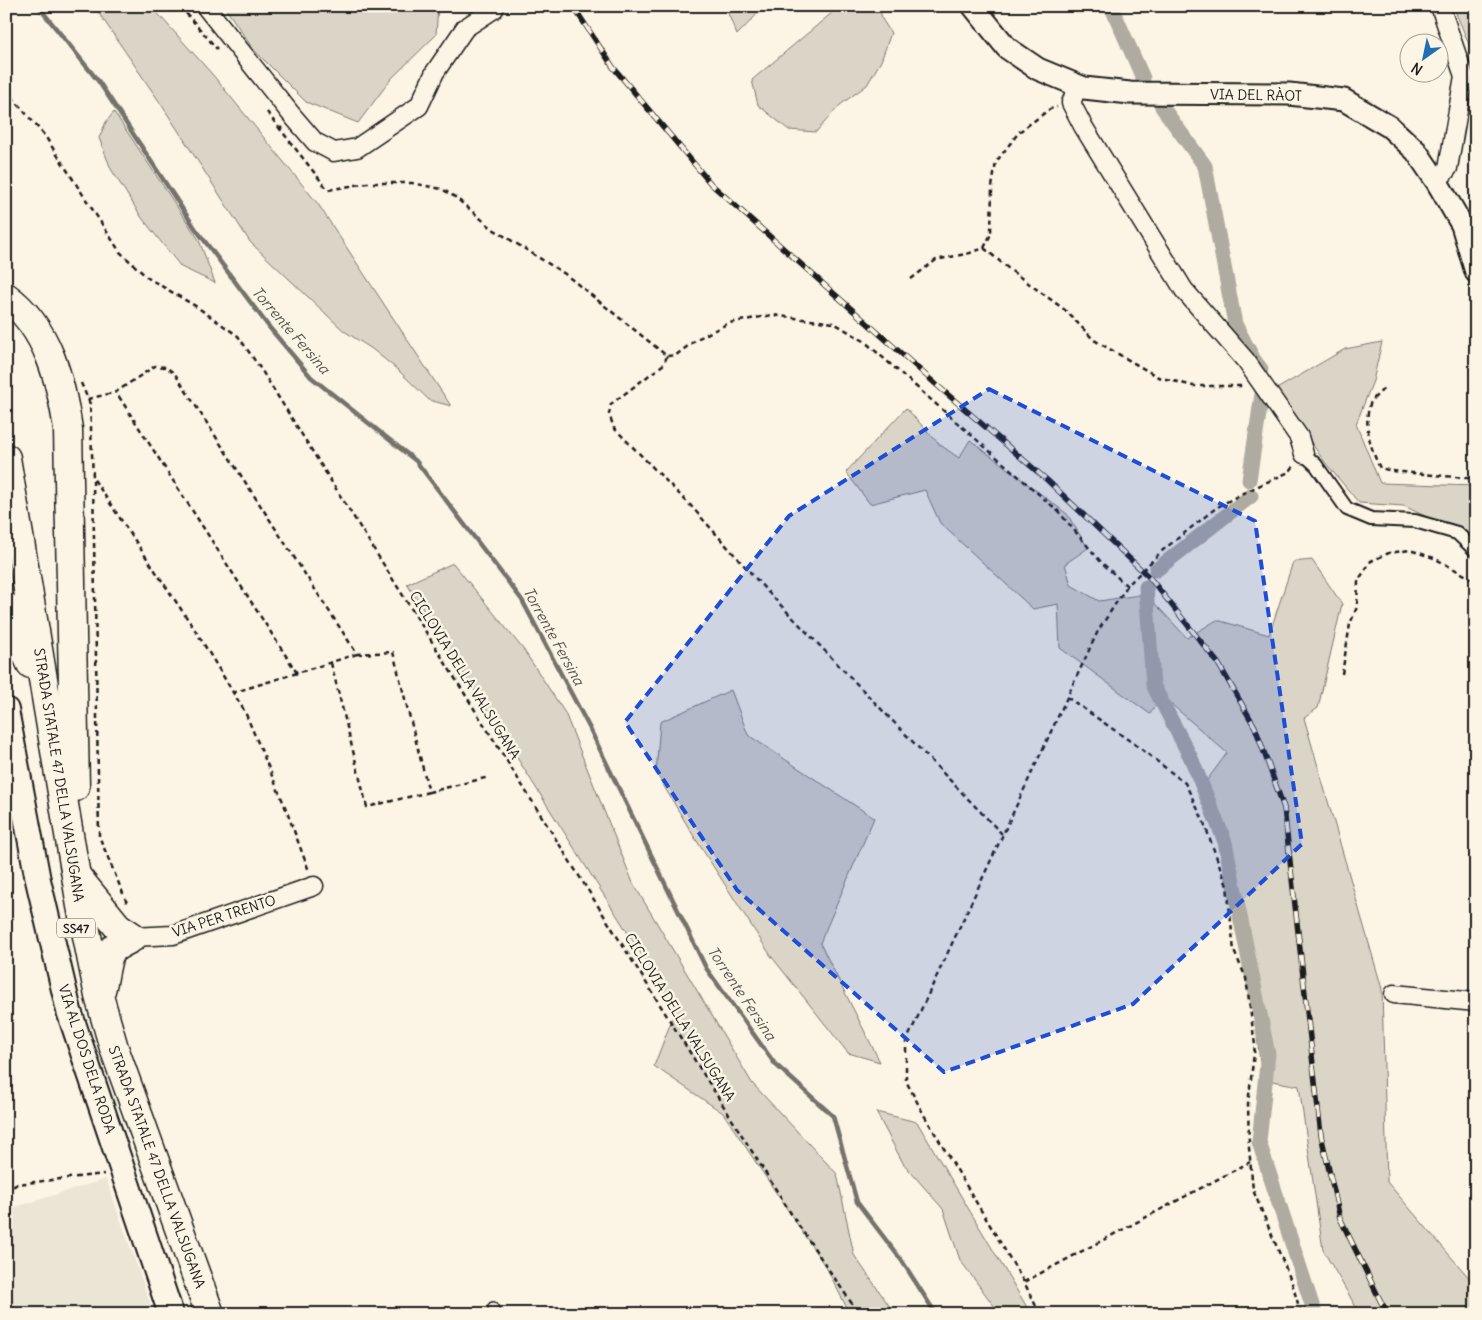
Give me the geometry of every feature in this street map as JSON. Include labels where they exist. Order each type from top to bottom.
[{"type":"highway","points":[[6,297],[26,316],[40,336],[51,360],[62,393],[68,429],[76,874],[118,927],[133,937],[112,950],[107,962],[99,996]]},
{"type":"highway","name":"STRADA STATALE 47 DELLA VALSUGANA","points":[[6,458],[76,874],[99,996],[114,1048],[210,1314]]},
{"type":"highway","name":"STRADA STATALE 47 DELLA VALSUGANA","points":[[6,529],[31,664],[70,899],[99,1037],[197,1314]]},
{"type":"highway","points":[[6,607],[31,664]]},
{"type":"main road","name":"VIA AL DOS DELA RODA","points":[[6,710],[35,866],[69,1011],[171,1314]]},
{"type":"street","points":[[205,6],[315,142],[334,152],[357,148],[419,106],[434,72],[465,28],[494,8]]},
{"type":"street","name":"VIA DEL RÀOT","points":[[973,6],[1007,48],[1074,94],[1084,88],[1130,93],[1288,94],[1344,100],[1390,127],[1416,151],[1462,225],[1476,272]]},
{"type":"street","points":[[1437,182],[1448,168],[1464,76],[1440,6]]},
{"type":"street","points":[[1074,94],[1088,134],[1184,290],[1246,361],[1299,437],[1304,454],[1316,465],[1347,509],[1371,519],[1415,521],[1458,533],[1476,551]]},
{"type":"street","name":"VIA PER TRENTO","points":[[133,937],[174,935],[314,886]]},
{"type":"street","points":[[1394,994],[1476,1002]]},
{"type":"path","points":[[180,6],[218,50]]},
{"type":"path","name":"CICLOVIA DELLA VALSUGANA","points":[[6,90],[45,136],[120,252],[148,278],[198,307],[238,336],[546,821],[797,1223],[859,1314]]},
{"type":"path","points":[[911,279],[936,260],[970,254],[984,248],[991,234],[992,186],[996,162],[1019,132],[1074,94]]},
{"type":"path","points":[[263,107],[328,190],[367,183],[412,183],[442,189],[455,196],[493,229],[565,274],[667,356],[676,355],[697,339],[729,323],[772,315],[834,323],[864,341],[1058,510],[1100,562],[1127,586]]},
{"type":"path","points":[[280,129],[291,114]]},
{"type":"path","points":[[984,248],[1065,310],[1094,340],[1158,378],[1193,386],[1242,387],[1260,382]]},
{"type":"path","points":[[667,356],[664,364],[611,404],[609,414],[614,428],[691,506],[773,597],[1002,834]]},
{"type":"path","points":[[88,398],[116,392],[154,366],[166,367],[175,374],[357,654]]},
{"type":"path","points":[[79,377],[90,404],[99,836],[128,905]]},
{"type":"path","points":[[1383,389],[1371,402],[1367,420],[1372,452],[1380,468],[1392,471],[1476,479]]},
{"type":"path","points":[[116,392],[298,673]]},
{"type":"path","points":[[1040,1314],[1024,1282],[924,1115],[906,1080],[906,1042],[1098,631],[1127,586],[1163,550],[1216,508],[1289,472],[1304,454]]},
{"type":"path","points":[[93,478],[197,633],[244,712],[284,804],[314,886]]},
{"type":"path","points":[[1342,674],[1350,624],[1357,607],[1358,581],[1371,561],[1389,553],[1410,550],[1434,558],[1476,581]]},
{"type":"path","points":[[232,693],[357,654],[393,652],[429,792]]},
{"type":"path","points":[[331,662],[367,807],[489,777]]},
{"type":"path","points":[[1067,697],[1140,748],[1185,783],[1203,820],[1227,886],[1234,950],[1246,978],[1255,1045],[1248,1104],[1253,1190],[1292,1283],[1301,1314]]},
{"type":"path","points":[[1024,1282],[1250,1162]]},
{"type":"path","points":[[6,1192],[17,1184],[123,1172]]},
{"type":"highlighted area","points":[[989,389],[1255,521],[1302,844],[1133,1004],[944,1072],[737,890],[625,722],[789,516]]},
{"type":"shaded area","points":[[94,6],[151,6],[212,74],[318,204],[451,406],[429,400],[398,370],[372,349],[344,331],[250,242],[161,104]]},
{"type":"shaded area","points":[[224,6],[438,6],[436,35],[391,79],[358,123],[306,102],[253,49]]},
{"type":"shaded area","points":[[725,6],[765,6],[737,35]]},
{"type":"shaded area","points":[[840,6],[882,6],[880,9],[882,19],[891,33],[881,61],[867,85],[840,105],[816,132],[789,130],[758,105],[752,80]]},
{"type":"shaded area","points":[[1453,6],[1476,6],[1476,61]]},
{"type":"shaded area","points":[[114,112],[199,240],[215,283],[181,267],[142,218],[111,169],[99,138],[106,122]]},
{"type":"shaded area","points":[[1382,342],[1373,381],[1356,424],[1380,483],[1476,486],[1476,540],[1404,506],[1359,503],[1324,461],[1275,390],[1345,349]]},
{"type":"shaded area","points":[[906,408],[939,444],[959,458],[970,440],[1067,514],[1088,548],[1065,564],[1071,585],[1099,601],[1146,594],[1187,638],[1217,620],[1269,635],[1293,562],[1312,560],[1342,604],[1318,708],[1304,718],[1382,989],[1387,1182],[1476,1286],[1476,1314],[1360,1314],[1323,1250],[1299,1086],[1262,1079],[1247,949],[1233,851],[1205,783],[1227,753],[1162,696],[1150,714],[1060,648],[1058,604],[1033,609],[940,523],[925,490],[870,504],[846,472]]},
{"type":"shaded area","points":[[453,563],[523,649],[565,713],[633,883],[752,1083],[837,1174],[854,1255],[895,1314],[850,1314],[827,1269],[723,1113],[654,1066],[676,1009],[407,584]]},
{"type":"shaded area","points":[[731,690],[748,735],[874,818],[820,943],[880,1062],[848,1053],[771,956],[693,835],[656,773],[660,722]]},
{"type":"shaded area","points":[[876,1112],[917,1122],[1031,1314],[1000,1314],[960,1260],[943,1209],[903,1163]]},
{"type":"shaded area","points":[[106,1179],[154,1314],[6,1314],[6,1210]]},
{"type":"waterway","name":"Torrente Fersina","points":[[38,6],[99,82],[195,228],[269,327],[311,377],[416,461],[522,600],[589,727],[706,968],[775,1064],[833,1116],[857,1202],[902,1261],[936,1314]]},
{"type":"waterway","points":[[1111,6],[1143,78]]},
{"type":"waterway","points":[[1162,107],[1205,166],[1235,324],[1254,360],[1261,369]]},
{"type":"waterway","points":[[1249,480],[1262,394]]},
{"type":"waterway","points":[[1156,570],[1251,496]]},
{"type":"waterway","points":[[1146,587],[1153,685],[1191,758],[1225,842],[1268,1054],[1259,1142],[1315,1314]]},
{"type":"railway","points":[[573,6],[613,67],[711,184],[939,387],[1047,480],[1150,578],[1218,663],[1255,727],[1284,808],[1321,1135],[1340,1218],[1382,1304],[1390,1314]]}]
